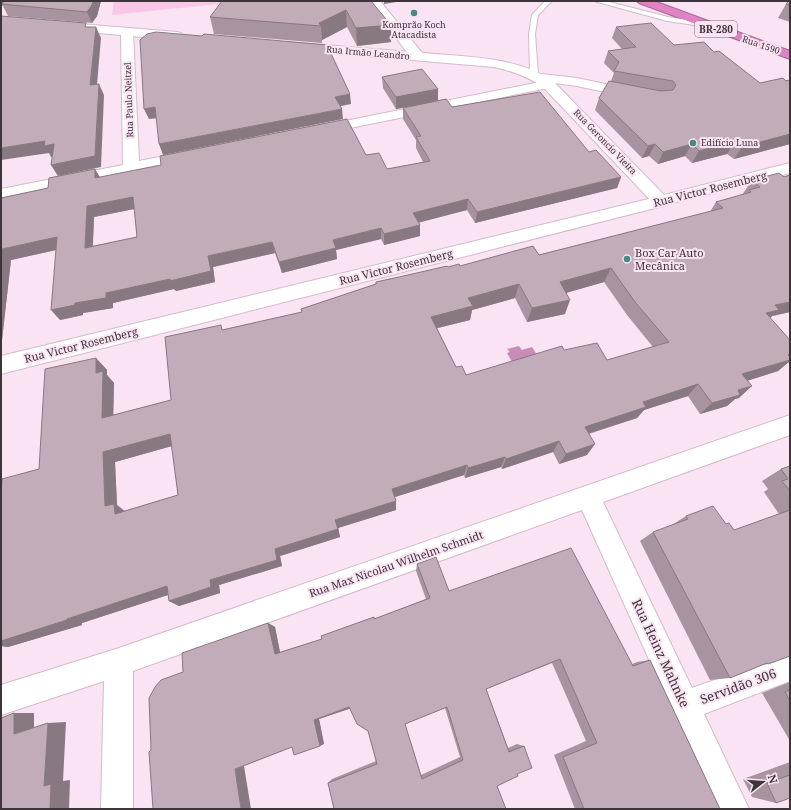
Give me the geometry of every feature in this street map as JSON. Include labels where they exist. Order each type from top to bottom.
[{"type":"highway","name":"Rua 1590","points":[[642,1],[790,55]]},
{"type":"street","points":[[374,1],[418,57]]},
{"type":"street","points":[[56,26],[190,38]]},
{"type":"street","name":"Rua Paulo Neitzel","points":[[127,32],[131,168]]},
{"type":"street","name":"Rua Irmão Leandro","points":[[284,46],[498,65],[541,79],[572,81],[646,96]]},
{"type":"street","points":[[310,132],[541,79]]},
{"type":"street","name":"Rua Geroncio Vieira","points":[[541,79],[662,201]]},
{"type":"street","points":[[1,194],[201,154]]},
{"type":"street","name":"Rua Victor Rosemberg","points":[[1,365],[790,168]]},
{"type":"street","name":"Rua Max Nicolau Wilhelm Schmidt","points":[[1,700],[119,662],[790,425]]},
{"type":"street","name":"Rua Heinz Mahnke","points":[[588,497],[733,809]]},
{"type":"street","points":[[117,809],[119,662]]},
{"type":"street","name":"Servidão 306","points":[[685,706],[790,667]]},
{"type":"lane","points":[[541,79],[532,34],[535,15],[548,1]]},
{"type":"lane","points":[[597,1],[667,19],[702,24]]},
{"type":"shaded area","points":[[114,1],[238,1],[238,2],[112,15]]},
{"type":"shaded area","points":[[519,346],[522,350],[532,347],[542,363],[512,362],[507,353],[510,352],[507,349]]},
{"type":"building","points":[[4,1],[93,1],[87,12],[2,4]]},
{"type":"building","points":[[222,1],[371,1],[391,25],[356,28],[346,10],[319,23],[321,26],[210,17]]},
{"type":"building","points":[[1,16],[86,23],[85,27],[96,27],[90,85],[99,84],[95,156],[51,165],[54,144],[44,146],[45,141],[1,148]]},
{"type":"building","points":[[651,23],[674,45],[704,42],[714,52],[719,51],[760,83],[783,78],[786,81],[790,80],[790,134],[742,147],[735,141],[699,151],[692,144],[663,152],[655,144],[648,146],[599,98],[609,81],[661,91],[673,90],[676,85],[673,81],[614,71],[619,62],[608,51],[636,47],[616,27]]},
{"type":"building","points":[[156,32],[202,36],[204,34],[327,45],[350,94],[335,97],[342,109],[159,144],[155,107],[144,109],[140,40],[147,34]]},
{"type":"building","points":[[422,69],[438,89],[396,97],[382,77]]},
{"type":"building","points":[[540,92],[589,152],[596,150],[621,177],[477,212],[468,199],[413,213],[420,225],[384,234],[381,228],[333,240],[336,248],[279,262],[272,242],[208,256],[211,271],[170,281],[170,279],[106,293],[106,298],[75,303],[75,305],[51,310],[57,237],[2,249],[1,258],[1,198],[48,188],[49,178],[95,169],[95,178],[161,165],[160,156],[347,119],[366,155],[379,153],[387,169],[430,161],[416,137],[421,136],[403,108],[446,99],[452,107]],"holes":[[[133,197],[137,237],[85,248],[87,206]]]},
{"type":"building","points":[[779,173],[784,177],[790,175],[790,302],[775,305],[779,310],[766,313],[790,340],[790,354],[788,355],[790,360],[742,374],[752,386],[738,390],[740,395],[712,403],[698,384],[643,402],[646,407],[585,427],[595,444],[566,454],[559,441],[506,459],[505,457],[468,468],[467,465],[392,489],[396,501],[335,520],[338,529],[275,549],[277,560],[210,580],[211,587],[169,601],[167,586],[1,641],[2,479],[39,469],[45,369],[96,358],[96,373],[103,371],[102,418],[171,400],[165,337],[221,325],[222,330],[302,312],[301,309],[376,284],[376,282],[447,266],[459,264],[460,266],[533,246],[539,255],[723,208],[716,202],[751,192],[749,190],[760,187],[752,180]],"holes":[[[611,268],[635,302],[669,342],[607,360],[597,343],[564,350],[562,346],[466,375],[462,366],[456,367],[431,317],[473,306],[468,298],[519,284],[532,308],[570,300],[560,282]],[[170,434],[178,495],[115,514],[114,504],[105,506],[103,452]]]},
{"type":"building","points":[[790,466],[790,491],[782,481],[788,479],[781,469]]},
{"type":"building","points":[[713,506],[726,524],[729,523],[734,530],[790,510],[790,656],[768,664],[767,663],[730,678],[653,532],[688,519],[686,516]]},
{"type":"building","points":[[571,548],[633,666],[650,660],[720,809],[584,809],[563,757],[597,743],[560,659],[486,689],[509,752],[524,746],[532,768],[517,774],[518,776],[497,786],[506,809],[334,809],[328,783],[377,764],[368,731],[357,724],[349,707],[314,720],[320,746],[294,755],[292,747],[235,769],[241,809],[153,809],[149,752],[151,750],[149,698],[161,680],[183,672],[182,653],[268,623],[275,654],[322,639],[321,636],[374,617],[374,619],[430,598],[417,564],[436,557],[449,591]],"holes":[[[447,707],[463,760],[422,779],[405,724]]]},
{"type":"building","points":[[790,690],[790,701],[785,692]]},
{"type":"building","points":[[14,713],[14,734],[48,723],[44,786],[51,784],[50,809],[1,809],[1,718]]},
{"type":"building","points":[[790,775],[790,798],[776,803],[767,783]]},
{"type":"place","name":"Komprão Koch Atacadista","points":[[414,13]]},
{"type":"place","name":"Edifício Luna","points":[[693,143]]},
{"type":"place","name":"Box Car Auto Mecânica","points":[[627,259]]}]
